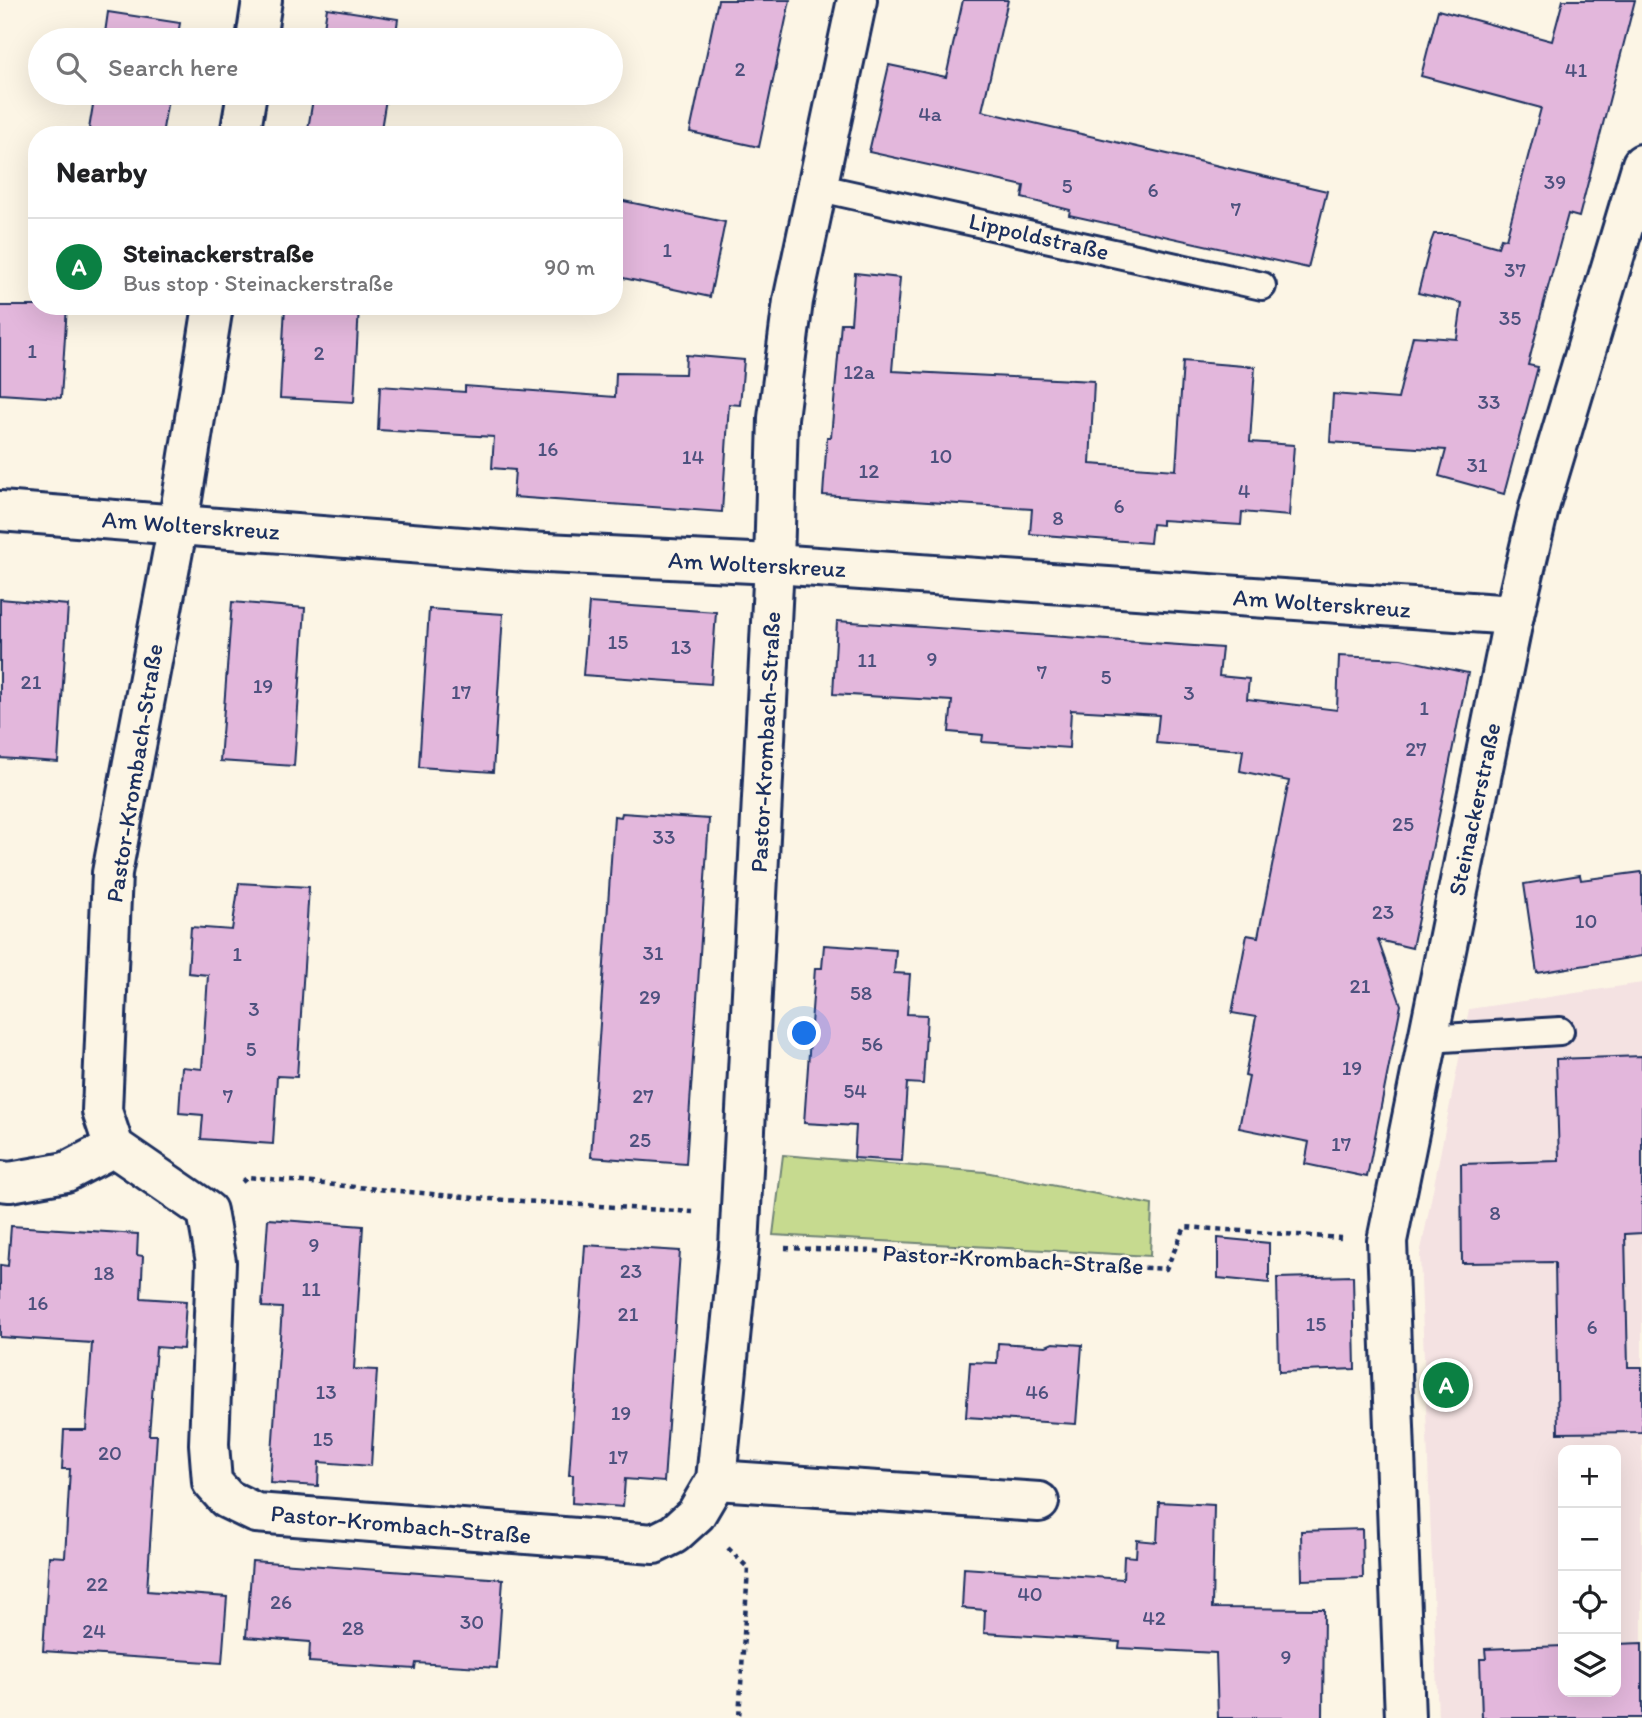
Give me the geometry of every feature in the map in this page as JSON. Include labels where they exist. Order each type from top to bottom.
[{"type":"street","points":[[258,28],[262,0]]},
{"type":"street","points":[[774,564],[778,418],[793,301],[857,0]]},
{"type":"street","points":[[242,126],[245,105]]},
{"type":"street","name":"Steinackerstraße","points":[[1405,1718],[1387,1241],[1514,615],[1540,504],[1642,164]]},
{"type":"street","name":"Pastor-Krombach-Straße","points":[[114,1147],[102,1111],[112,873],[178,524],[212,315]]},
{"type":"street","name":"Am Wolterskreuz","points":[[0,511],[526,552],[774,564],[1514,615]]},
{"type":"street","name":"Pastor-Krombach-Straße","points":[[207,1211],[216,1262],[210,1456],[212,1482],[227,1499],[256,1513],[654,1544],[674,1534],[696,1514],[716,1480],[740,1230],[774,564]]},
{"type":"street","points":[[0,1181],[10,1182],[66,1172],[114,1147],[207,1211]]},
{"type":"street","points":[[716,1480],[1040,1502]]},
{"type":"lane","name":"Lippoldstraße","points":[[816,187],[1262,286]]},
{"type":"lane","points":[[1427,1039],[1560,1031]]},
{"type":"path","name":"Pastor-Krombach-Straße","points":[[207,1211],[248,1177],[475,1198],[957,1256],[1166,1269],[1185,1227],[1387,1241]]},
{"type":"path","points":[[957,1245],[957,1256]]},
{"type":"path","points":[[696,1514],[748,1568],[739,1718]]},
{"type":"shaded area","points":[[1642,983],[1642,1718],[1438,1718],[1420,1255],[1469,1009]]},
{"type":"green space","points":[[783,1155],[985,1172],[1152,1205],[1150,1256],[773,1235]]},
{"type":"building","points":[[718,0],[790,0],[759,147],[690,132]]},
{"type":"building","points":[[963,0],[1008,0],[982,111],[1327,191],[1308,268],[1069,215],[1070,210],[1022,198],[1024,186],[869,152],[889,65],[946,77]]},
{"type":"building","points":[[1563,0],[1635,0],[1579,217],[1568,214],[1544,302],[1528,365],[1538,367],[1504,494],[1439,476],[1446,450],[1330,442],[1333,394],[1398,399],[1413,336],[1457,339],[1462,303],[1418,293],[1431,242],[1434,234],[1451,234],[1498,247],[1501,238],[1506,239],[1541,108],[1421,76],[1438,10],[1552,41]]},
{"type":"building","points":[[327,8],[398,19],[397,28],[324,28]]},
{"type":"building","points":[[108,12],[180,23],[179,28],[106,28]]},
{"type":"building","points":[[93,105],[167,105],[164,126],[90,126]]},
{"type":"building","points":[[312,105],[385,105],[382,126],[308,126]]},
{"type":"building","points":[[623,201],[725,222],[710,297],[623,278]]},
{"type":"building","points":[[855,273],[900,278],[892,371],[1094,381],[1090,464],[1176,470],[1183,361],[1255,367],[1250,442],[1294,445],[1289,516],[1242,512],[1241,525],[1162,520],[1162,525],[1152,524],[1150,543],[1030,534],[1032,509],[823,495],[841,323],[851,323]]},
{"type":"building","points":[[0,306],[28,306],[28,315],[66,315],[61,398],[0,394]]},
{"type":"building","points":[[285,315],[359,315],[354,402],[280,398]]},
{"type":"building","points":[[686,355],[744,360],[740,405],[729,404],[722,512],[513,497],[515,470],[492,468],[494,437],[378,430],[380,386],[465,392],[465,386],[615,397],[616,373],[685,374]]},
{"type":"building","points":[[0,599],[68,605],[58,762],[0,758]]},
{"type":"building","points":[[232,602],[305,608],[294,766],[220,761]]},
{"type":"building","points":[[589,603],[716,612],[711,684],[583,675]]},
{"type":"building","points":[[429,609],[503,614],[493,772],[419,767]]},
{"type":"building","points":[[837,621],[1222,648],[1219,676],[1249,679],[1247,699],[1337,710],[1339,656],[1401,659],[1468,673],[1412,948],[1378,940],[1401,1005],[1367,1177],[1305,1164],[1309,1142],[1239,1128],[1249,1077],[1245,1076],[1256,1017],[1232,1013],[1247,935],[1258,937],[1289,781],[1240,771],[1243,750],[1156,743],[1159,715],[1071,710],[1069,748],[982,742],[983,735],[949,732],[952,701],[833,694]]},
{"type":"building","points":[[622,813],[709,819],[686,1164],[591,1157],[614,816],[621,817]]},
{"type":"building","points":[[1642,872],[1642,956],[1537,973],[1524,884],[1580,875],[1581,880]]},
{"type":"building","points":[[239,883],[309,887],[297,1077],[277,1076],[273,1144],[201,1139],[203,1115],[179,1113],[182,1067],[202,1069],[208,975],[188,973],[191,927],[232,930]]},
{"type":"building","points":[[824,945],[896,950],[894,973],[910,974],[907,1014],[927,1015],[923,1084],[907,1083],[902,1161],[854,1158],[856,1126],[804,1123],[815,968],[822,968]]},
{"type":"building","points":[[1642,1056],[1642,1233],[1625,1234],[1628,1367],[1642,1367],[1642,1432],[1558,1433],[1555,1262],[1462,1263],[1461,1164],[1559,1161],[1556,1059]]},
{"type":"building","points":[[268,1219],[363,1226],[354,1369],[377,1370],[371,1466],[319,1462],[318,1486],[270,1483],[282,1308],[262,1307]]},
{"type":"building","points":[[11,1226],[138,1234],[137,1255],[143,1256],[141,1298],[186,1301],[183,1349],[156,1347],[149,1435],[157,1435],[147,1591],[227,1597],[222,1663],[43,1651],[49,1556],[65,1557],[70,1469],[62,1469],[64,1430],[86,1430],[92,1343],[0,1337],[0,1265],[8,1266]]},
{"type":"building","points":[[1218,1238],[1269,1243],[1269,1283],[1218,1278]]},
{"type":"building","points":[[585,1245],[680,1251],[664,1482],[625,1479],[623,1507],[572,1503],[573,1475],[569,1475]]},
{"type":"building","points":[[1353,1276],[1355,1369],[1279,1372],[1277,1278]]},
{"type":"building","points":[[998,1343],[1082,1345],[1076,1424],[966,1417],[970,1362],[997,1363]]},
{"type":"building","points":[[1159,1502],[1214,1505],[1212,1608],[1324,1609],[1323,1718],[1218,1718],[1216,1653],[1119,1648],[1120,1642],[984,1633],[985,1610],[962,1608],[964,1568],[1123,1579],[1124,1556],[1136,1557],[1137,1540],[1157,1542]]},
{"type":"building","points":[[1362,1529],[1363,1578],[1302,1580],[1301,1531]]},
{"type":"building","points":[[252,1561],[503,1579],[497,1668],[416,1663],[415,1669],[309,1662],[310,1642],[246,1637]]},
{"type":"building","points":[[1642,1643],[1642,1718],[1482,1718],[1480,1659],[1486,1659],[1485,1649],[1558,1646],[1558,1697],[1621,1697],[1621,1644]]},
{"type":"place","name":"Steinackerstraße","points":[[1446,1385]]}]
